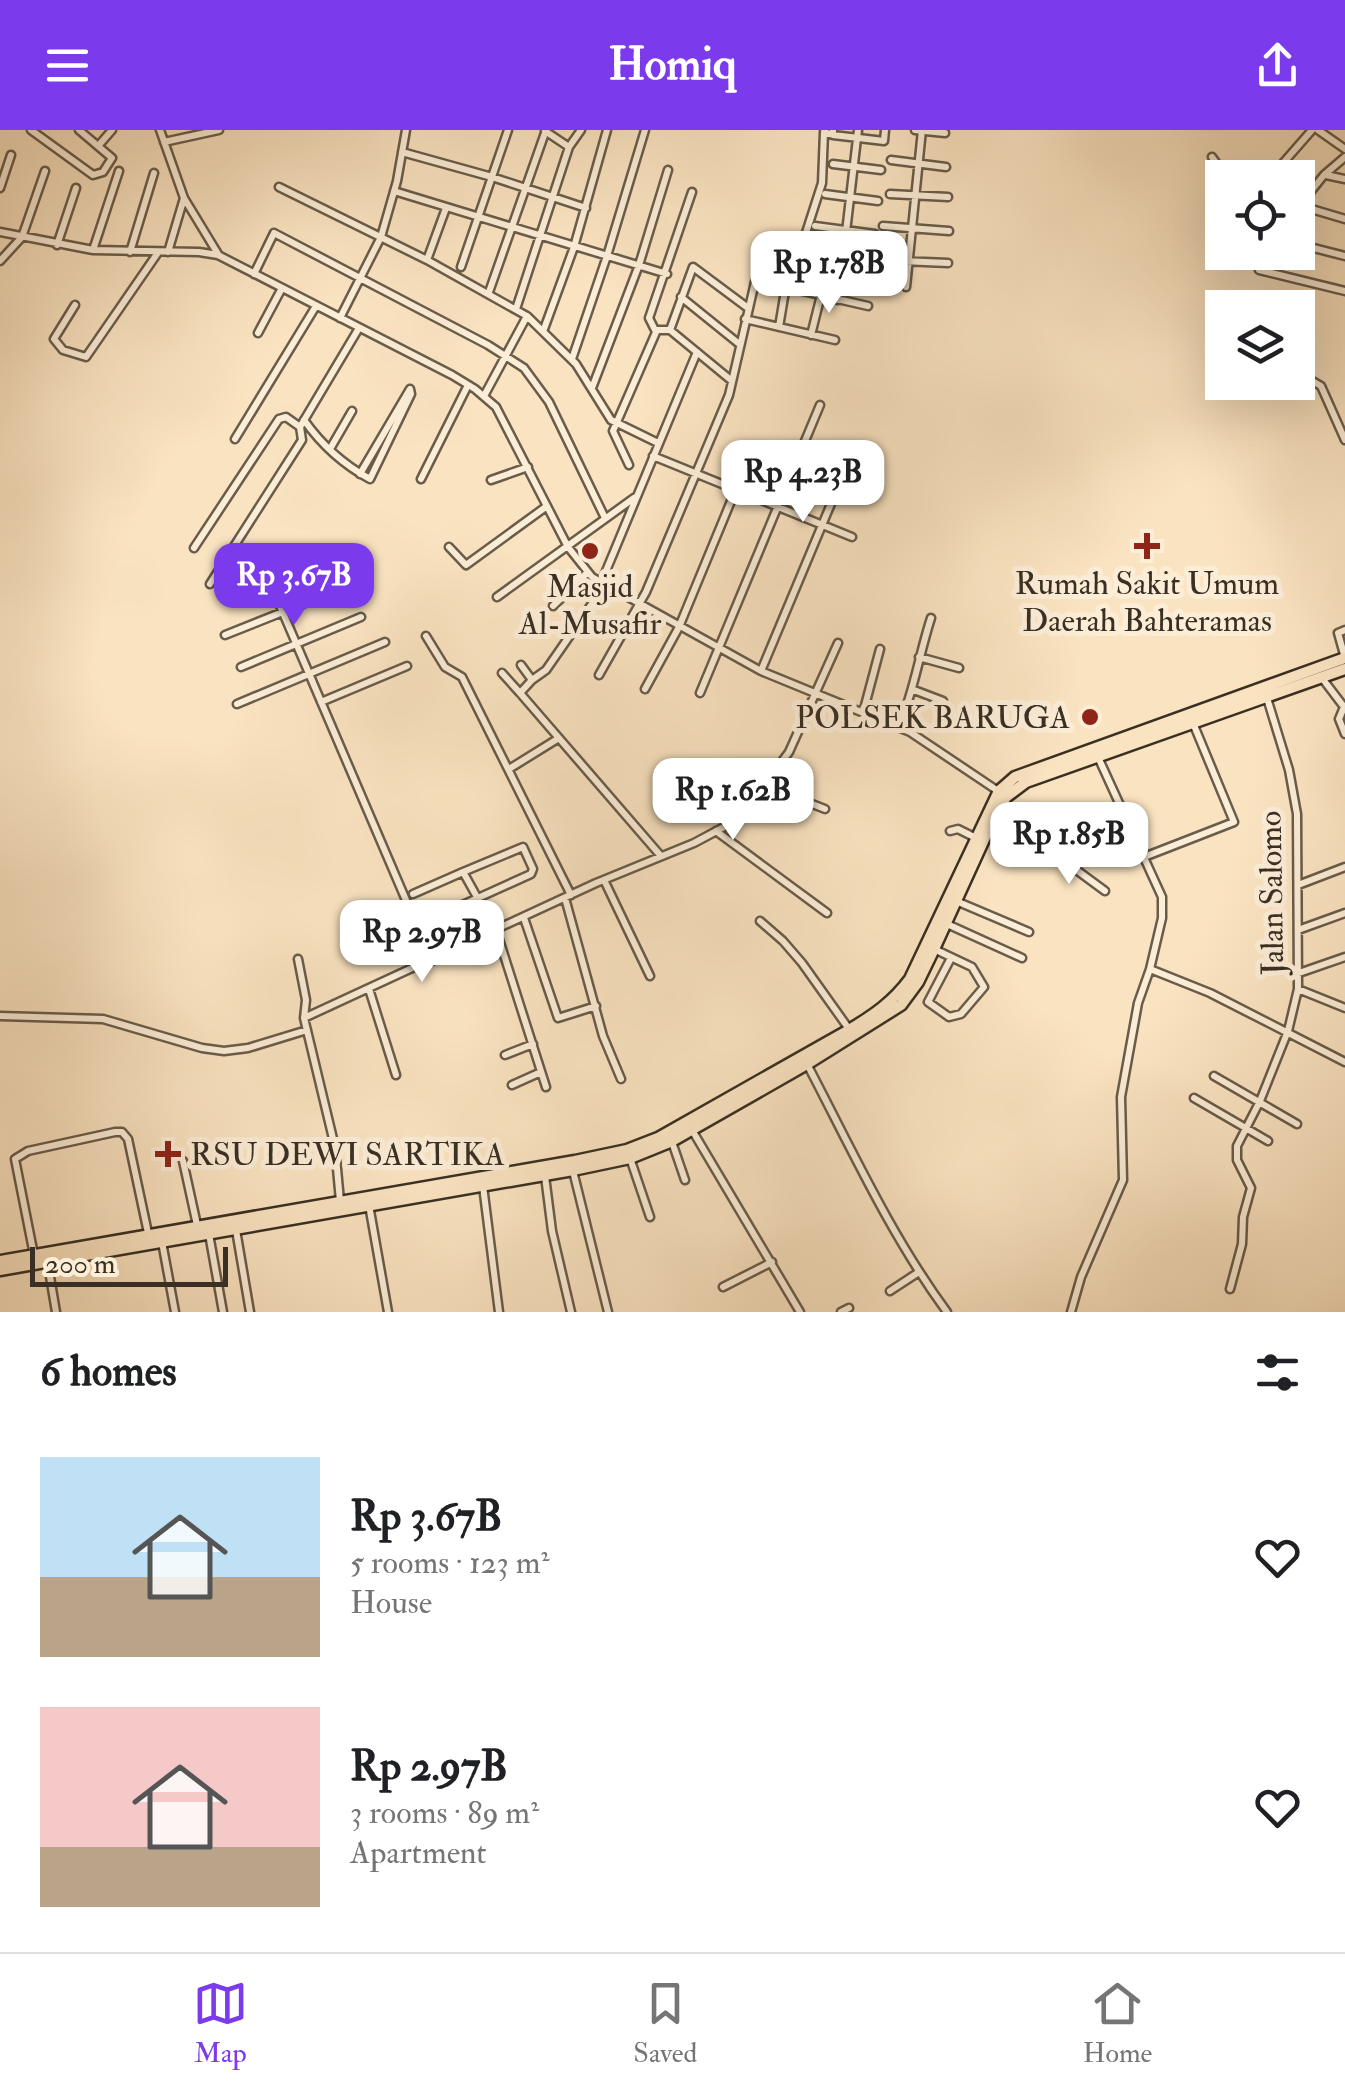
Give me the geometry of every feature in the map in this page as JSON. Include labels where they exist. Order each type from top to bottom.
[{"type":"highway","points":[[0,1270],[43,1256],[148,1233],[340,1201],[369,1201],[483,1186],[573,1170],[630,1158],[672,1141],[886,1006],[910,979],[997,811],[1006,797],[1026,782],[1146,733],[1192,723],[1267,696],[1345,658]]},
{"type":"highway","points":[[0,1261],[236,1229],[627,1150],[658,1138],[808,1064],[901,1005],[918,982],[946,924],[976,838],[1000,792],[1015,777],[1294,682],[1345,670]]},
{"type":"street","points":[[31,130],[93,175],[103,172],[112,158],[78,130]]},
{"type":"street","points":[[99,145],[112,130]]},
{"type":"street","points":[[160,130],[184,198],[218,255]]},
{"type":"street","points":[[164,142],[219,130]]},
{"type":"street","points":[[340,318],[381,238],[406,130]]},
{"type":"street","points":[[461,268],[508,130]]},
{"type":"street","points":[[516,309],[569,147],[581,130]]},
{"type":"street","points":[[544,330],[574,247],[607,130]]},
{"type":"street","points":[[572,359],[645,130]]},
{"type":"street","points":[[792,276],[822,182],[824,132],[884,141],[885,130]]},
{"type":"street","points":[[906,287],[920,130],[945,134]]},
{"type":"street","points":[[1287,160],[1315,130],[1345,149]]},
{"type":"street","points":[[488,292],[545,131],[569,147]]},
{"type":"street","points":[[838,300],[857,134]]},
{"type":"street","points":[[402,152],[492,176],[586,208]]},
{"type":"street","points":[[0,188],[11,156]]},
{"type":"street","points":[[1212,156],[1215,160]]},
{"type":"street","points":[[1315,185],[1345,157]]},
{"type":"street","points":[[891,160],[946,167]]},
{"type":"street","points":[[833,164],[880,170]]},
{"type":"street","points":[[0,261],[22,237],[45,170]]},
{"type":"street","points":[[591,389],[639,266],[668,170]]},
{"type":"street","points":[[93,250],[119,171]]},
{"type":"street","points":[[130,252],[154,173]]},
{"type":"street","points":[[1324,174],[1345,180]]},
{"type":"street","points":[[279,186],[427,260],[527,316],[572,359],[607,415],[658,444]]},
{"type":"street","points":[[58,245],[76,188]]},
{"type":"street","points":[[394,191],[667,274]]},
{"type":"street","points":[[656,332],[649,318],[692,192]]},
{"type":"street","points":[[826,194],[878,201]]},
{"type":"street","points":[[890,194],[948,197]]},
{"type":"street","points":[[168,252],[184,198]]},
{"type":"street","points":[[427,260],[446,208]]},
{"type":"street","points":[[1315,210],[1345,219]]},
{"type":"street","points":[[816,226],[875,234]]},
{"type":"street","points":[[882,226],[950,232]]},
{"type":"street","points":[[0,232],[93,250],[218,255],[468,384],[500,413],[568,547],[587,573],[718,649],[815,695],[899,727],[1000,792]]},
{"type":"street","points":[[254,274],[274,233],[506,355],[540,386],[605,518]]},
{"type":"street","points":[[1315,248],[1345,256]]},
{"type":"street","points":[[75,305],[54,339],[64,350],[86,357],[158,253]]},
{"type":"street","points":[[880,260],[948,264]]},
{"type":"street","points":[[808,261],[872,270]]},
{"type":"street","points":[[670,330],[693,268],[748,308]]},
{"type":"street","points":[[1259,270],[1345,291]]},
{"type":"street","points":[[600,675],[640,605],[732,381],[755,282],[780,290],[780,327]]},
{"type":"street","points":[[258,334],[282,288]]},
{"type":"street","points":[[798,290],[868,306]]},
{"type":"street","points":[[811,335],[821,296]]},
{"type":"street","points":[[681,297],[738,343]]},
{"type":"street","points":[[235,439],[316,306]]},
{"type":"street","points":[[484,396],[527,316]]},
{"type":"street","points":[[745,319],[834,340]]},
{"type":"street","points":[[210,584],[302,440],[302,423],[359,328]]},
{"type":"street","points":[[629,464],[613,434],[656,332],[662,328],[670,330],[732,381]]},
{"type":"street","points":[[520,693],[559,655],[603,584],[696,352]]},
{"type":"street","points":[[1315,382],[1321,386],[1345,440]]},
{"type":"street","points":[[421,479],[468,384]]},
{"type":"street","points":[[194,548],[279,418],[302,423],[360,474],[370,479],[410,389],[360,474]]},
{"type":"street","points":[[700,693],[820,405]]},
{"type":"street","points":[[330,449],[352,411]]},
{"type":"street","points":[[653,456],[852,537]]},
{"type":"street","points":[[491,480],[528,467]]},
{"type":"street","points":[[761,670],[838,486],[862,492]]},
{"type":"street","points":[[645,688],[679,628],[736,489]]},
{"type":"street","points":[[498,597],[635,497]]},
{"type":"street","points":[[449,547],[466,566],[547,506]]},
{"type":"street","points":[[328,554],[274,582],[272,587],[432,961]]},
{"type":"street","points":[[553,606],[587,573]]},
{"type":"street","points":[[225,635],[348,586]]},
{"type":"street","points":[[241,668],[361,616]]},
{"type":"street","points":[[899,727],[914,690],[931,618]]},
{"type":"street","points":[[1345,630],[1338,633],[1338,638],[1345,658]]},
{"type":"street","points":[[426,636],[445,668],[462,677],[510,769],[568,896],[603,1036],[621,1080]]},
{"type":"street","points":[[237,704],[386,642]]},
{"type":"street","points":[[304,1018],[743,816],[789,752],[838,644]]},
{"type":"street","points":[[863,713],[880,649]]},
{"type":"street","points":[[919,657],[959,668]]},
{"type":"street","points":[[321,702],[407,666]]},
{"type":"street","points":[[521,666],[532,680]]},
{"type":"street","points":[[502,673],[660,856]]},
{"type":"street","points":[[1322,678],[1344,707],[1339,719],[1345,734]]},
{"type":"street","points":[[914,690],[944,701]]},
{"type":"street","name":"Jalan Salomo","points":[[1245,1128],[1288,1031],[1298,989],[1295,800],[1267,696]]},
{"type":"street","points":[[1143,857],[1234,822],[1192,723]]},
{"type":"street","points":[[510,769],[559,738]]},
{"type":"street","points":[[1071,1312],[1081,1277],[1124,1180],[1121,1097],[1138,1003],[1162,918],[1162,897],[1097,756]]},
{"type":"street","points":[[766,786],[826,809]]},
{"type":"street","points":[[997,811],[1105,891]]},
{"type":"street","points":[[950,831],[958,830],[976,838]]},
{"type":"street","points":[[716,831],[827,913]]},
{"type":"street","points":[[1053,854],[1062,846],[1086,843]]},
{"type":"street","points":[[413,894],[521,847],[524,850],[533,869],[531,874],[427,922]]},
{"type":"street","points":[[1298,885],[1345,867]]},
{"type":"street","points":[[463,872],[496,930],[546,1087]]},
{"type":"street","points":[[604,880],[650,976]]},
{"type":"street","points":[[956,901],[1029,932]]},
{"type":"street","points":[[1298,930],[1345,913]]},
{"type":"street","points":[[524,918],[558,1018],[596,1006]]},
{"type":"street","points":[[760,921],[784,941],[850,1030]]},
{"type":"street","points":[[946,924],[1022,958]]},
{"type":"street","points":[[934,949],[974,968],[984,988],[961,1014],[949,1017],[928,1002],[950,958]]},
{"type":"street","points":[[1296,974],[1345,957]]},
{"type":"street","points":[[298,959],[306,1000],[304,1018],[334,1148],[340,1201]]},
{"type":"street","points":[[1150,969],[1210,993],[1345,1062]]},
{"type":"street","points":[[369,989],[396,1076]]},
{"type":"street","points":[[1298,989],[1345,1008]]},
{"type":"street","points":[[0,1016],[104,1019],[202,1048],[224,1050],[248,1048],[307,1030]]},
{"type":"street","points":[[504,1055],[532,1044]]},
{"type":"street","points":[[808,1064],[919,1272],[947,1312]]},
{"type":"street","points":[[512,1085],[541,1072]]},
{"type":"street","points":[[1214,1076],[1297,1124]]},
{"type":"street","points":[[1194,1098],[1268,1141]]},
{"type":"street","points":[[1230,1290],[1251,1188],[1237,1160],[1237,1146],[1245,1128]]},
{"type":"street","points":[[692,1129],[800,1312]]},
{"type":"street","points":[[56,1312],[15,1159],[28,1152],[122,1132],[128,1139],[148,1233]]},
{"type":"street","points":[[672,1141],[685,1180]]},
{"type":"street","points":[[630,1158],[650,1217]]},
{"type":"street","points":[[182,1161],[197,1225]]},
{"type":"street","points":[[573,1170],[608,1312]]},
{"type":"street","points":[[544,1174],[552,1231],[571,1312]]},
{"type":"street","points":[[483,1186],[499,1312]]},
{"type":"street","points":[[369,1201],[388,1312]]},
{"type":"street","points":[[236,1229],[250,1312]]},
{"type":"street","points":[[209,1233],[224,1312]]},
{"type":"street","points":[[162,1241],[175,1312]]},
{"type":"street","points":[[723,1288],[772,1262]]},
{"type":"street","points":[[890,1291],[919,1272]]},
{"type":"place","name":"Rumah Sakit Umum Daerah Bahteramas","points":[[1147,546]]},
{"type":"place","name":"Masjid Al-Musafir","points":[[590,551]]},
{"type":"place","name":"POLSEK BARUGA","points":[[1090,717]]},
{"type":"place","name":"RSU DEWI SARTIKA","points":[[168,1154]]}]
